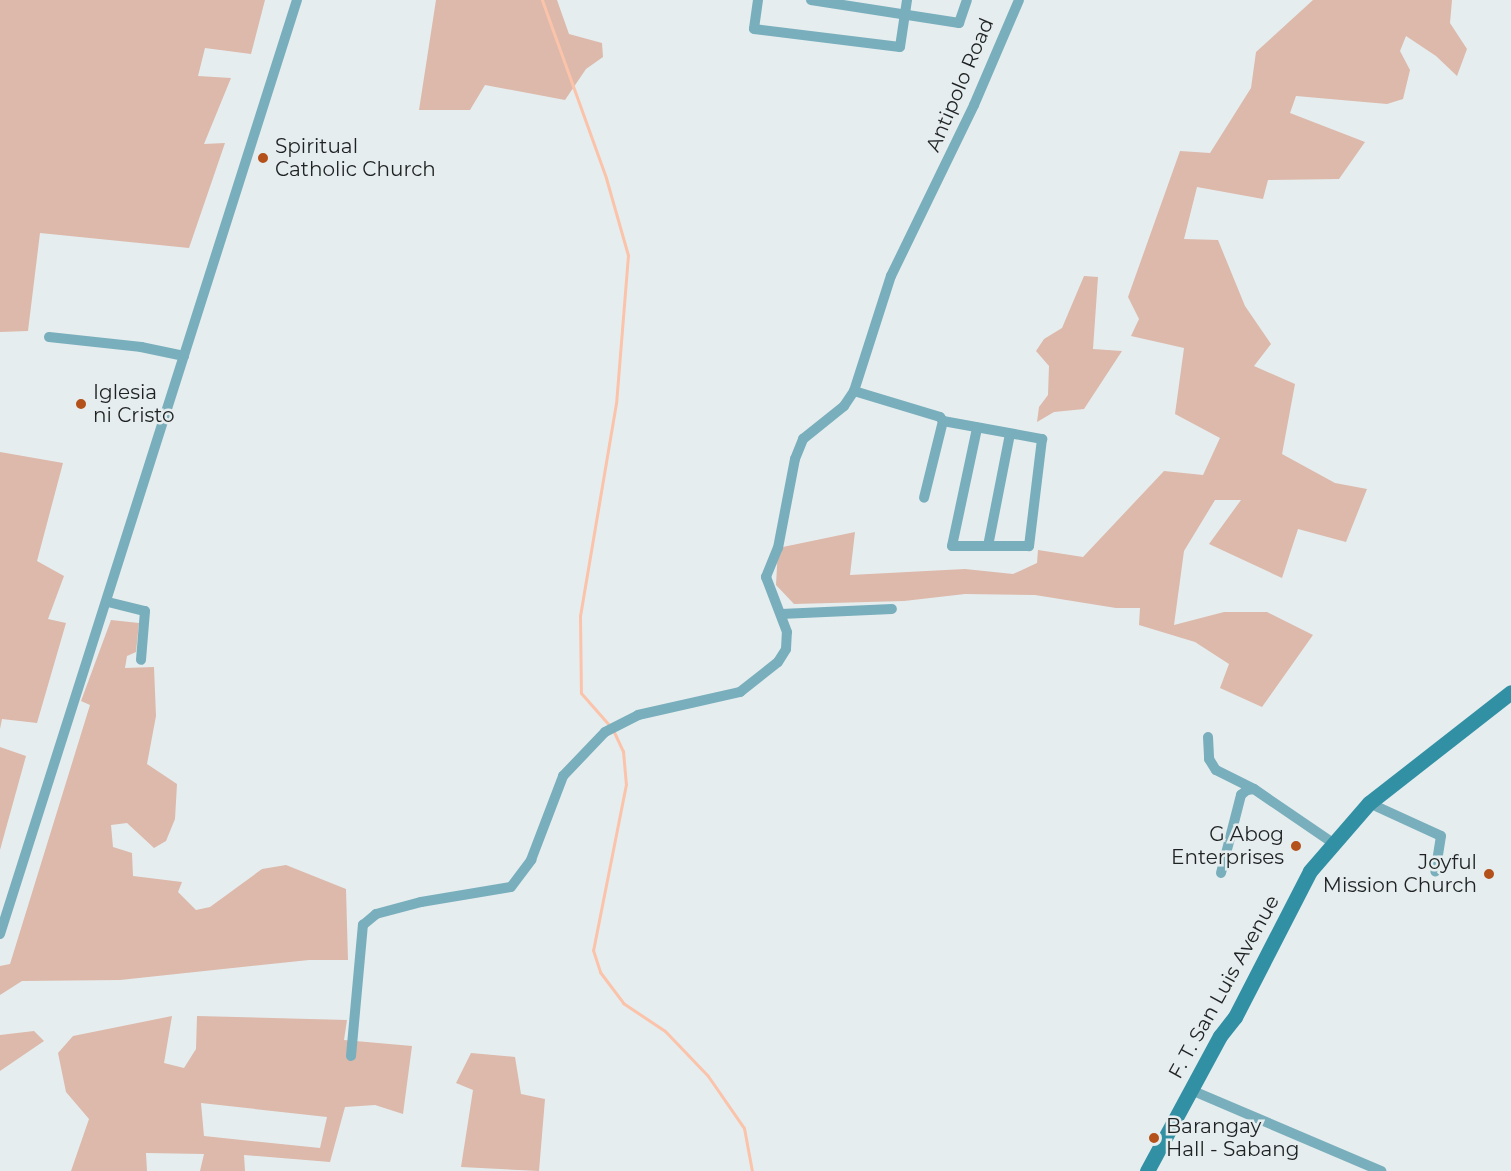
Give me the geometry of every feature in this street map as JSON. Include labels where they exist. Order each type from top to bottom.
[{"type":"main road","name":"F. T. San Luis Avenue","points":[[1147,1171],[1220,1036],[1235,1017],[1310,871],[1370,803],[1511,692]]},
{"type":"street","points":[[0,934],[108,602],[297,0]]},
{"type":"street","points":[[758,0],[754,29],[900,47],[907,0]]},
{"type":"street","points":[[811,0],[904,17],[959,23],[968,0]]},
{"type":"street","name":"Antipolo Road","points":[[854,391],[891,276],[935,186],[1019,0]]},
{"type":"street","points":[[49,337],[141,347],[184,356]]},
{"type":"street","points":[[351,1056],[363,925],[376,914],[421,902],[510,887],[531,860],[563,776],[605,732],[638,715],[740,692],[763,678],[786,648],[787,632],[766,577],[778,548],[795,459],[803,439],[844,406],[854,391],[943,421],[1042,439],[1029,546],[952,546],[977,428]]},
{"type":"street","points":[[924,498],[943,421]]},
{"type":"street","points":[[988,546],[1010,434]]},
{"type":"street","points":[[108,602],[145,611],[141,660]]},
{"type":"street","points":[[781,614],[892,609]]},
{"type":"street","points":[[1208,737],[1209,759],[1216,770],[1254,789],[1334,843]]},
{"type":"street","points":[[1221,873],[1241,795],[1254,789]]},
{"type":"street","points":[[1370,803],[1441,836],[1435,872]]},
{"type":"street","points":[[1191,1090],[1381,1171]]},
{"type":"shaded area","points":[[0,0],[265,0],[251,54],[205,48],[198,76],[231,78],[204,144],[225,143],[189,248],[40,233],[28,331],[0,332]]},
{"type":"shaded area","points":[[436,0],[557,0],[569,34],[602,43],[603,57],[586,69],[565,100],[485,85],[470,110],[419,110]]},
{"type":"shaded area","points":[[1313,0],[1452,0],[1450,23],[1467,49],[1457,76],[1436,56],[1406,36],[1400,51],[1410,70],[1403,99],[1387,104],[1296,96],[1290,113],[1365,142],[1339,179],[1268,180],[1263,199],[1197,187],[1184,239],[1218,240],[1245,306],[1271,344],[1254,366],[1295,384],[1282,454],[1335,483],[1367,489],[1346,542],[1298,529],[1282,578],[1209,544],[1241,500],[1215,500],[1184,551],[1174,625],[1224,612],[1267,612],[1313,635],[1262,707],[1220,688],[1229,664],[1195,642],[1139,625],[1140,608],[1116,608],[1035,595],[965,594],[904,601],[794,604],[776,585],[778,548],[855,532],[850,575],[965,569],[1013,574],[1037,563],[1038,550],[1083,557],[1164,471],[1203,475],[1220,438],[1175,414],[1184,348],[1131,336],[1139,319],[1128,297],[1180,151],[1210,153],[1251,88],[1256,52]]},
{"type":"shaded area","points":[[1084,276],[1098,277],[1093,349],[1122,351],[1084,409],[1054,412],[1037,422],[1039,407],[1048,395],[1049,366],[1036,351],[1044,339],[1062,328]]},
{"type":"shaded area","points":[[0,452],[63,463],[37,561],[64,576],[48,619],[66,623],[37,723],[2,719],[0,729]]},
{"type":"shaded area","points":[[111,620],[139,623],[136,652],[127,656],[125,668],[154,667],[156,716],[147,764],[177,784],[175,819],[166,841],[154,848],[127,823],[111,825],[113,847],[132,853],[133,876],[182,882],[178,892],[196,910],[210,907],[262,869],[286,865],[346,889],[348,960],[309,960],[120,980],[22,981],[0,995],[0,966],[10,964],[90,705],[81,701]]},
{"type":"shaded area","points":[[0,747],[26,756],[0,850]]},
{"type":"shaded area","points":[[172,1016],[164,1063],[184,1068],[196,1049],[197,1016],[347,1020],[344,1040],[412,1046],[403,1114],[375,1105],[345,1107],[330,1162],[244,1155],[245,1171],[200,1171],[204,1154],[146,1153],[147,1171],[71,1171],[89,1119],[66,1092],[58,1053],[73,1036]],"holes":[[[201,1103],[327,1117],[320,1148],[204,1136]]]},
{"type":"shaded area","points":[[34,1031],[44,1041],[0,1071],[0,1035]]},
{"type":"shaded area","points":[[471,1053],[515,1057],[521,1094],[545,1099],[539,1171],[461,1167],[473,1090],[456,1083]]},
{"type":"waterway","points":[[542,0],[606,178],[628,255],[616,403],[580,616],[581,693],[610,726]]},
{"type":"waterway","points":[[614,732],[623,751],[626,784],[593,950],[600,972],[623,1003],[665,1031],[708,1076],[744,1128],[752,1171]]},
{"type":"place","name":"Spiritual Catholic Church","points":[[263,158]]},
{"type":"place","name":"Iglesia ni Cristo","points":[[81,404]]},
{"type":"place","name":"G Abog Enterprises","points":[[1296,846]]},
{"type":"place","name":"Joyful Mission Church","points":[[1489,874]]},
{"type":"place","name":"Barangay Hall - Sabang","points":[[1154,1138]]}]
